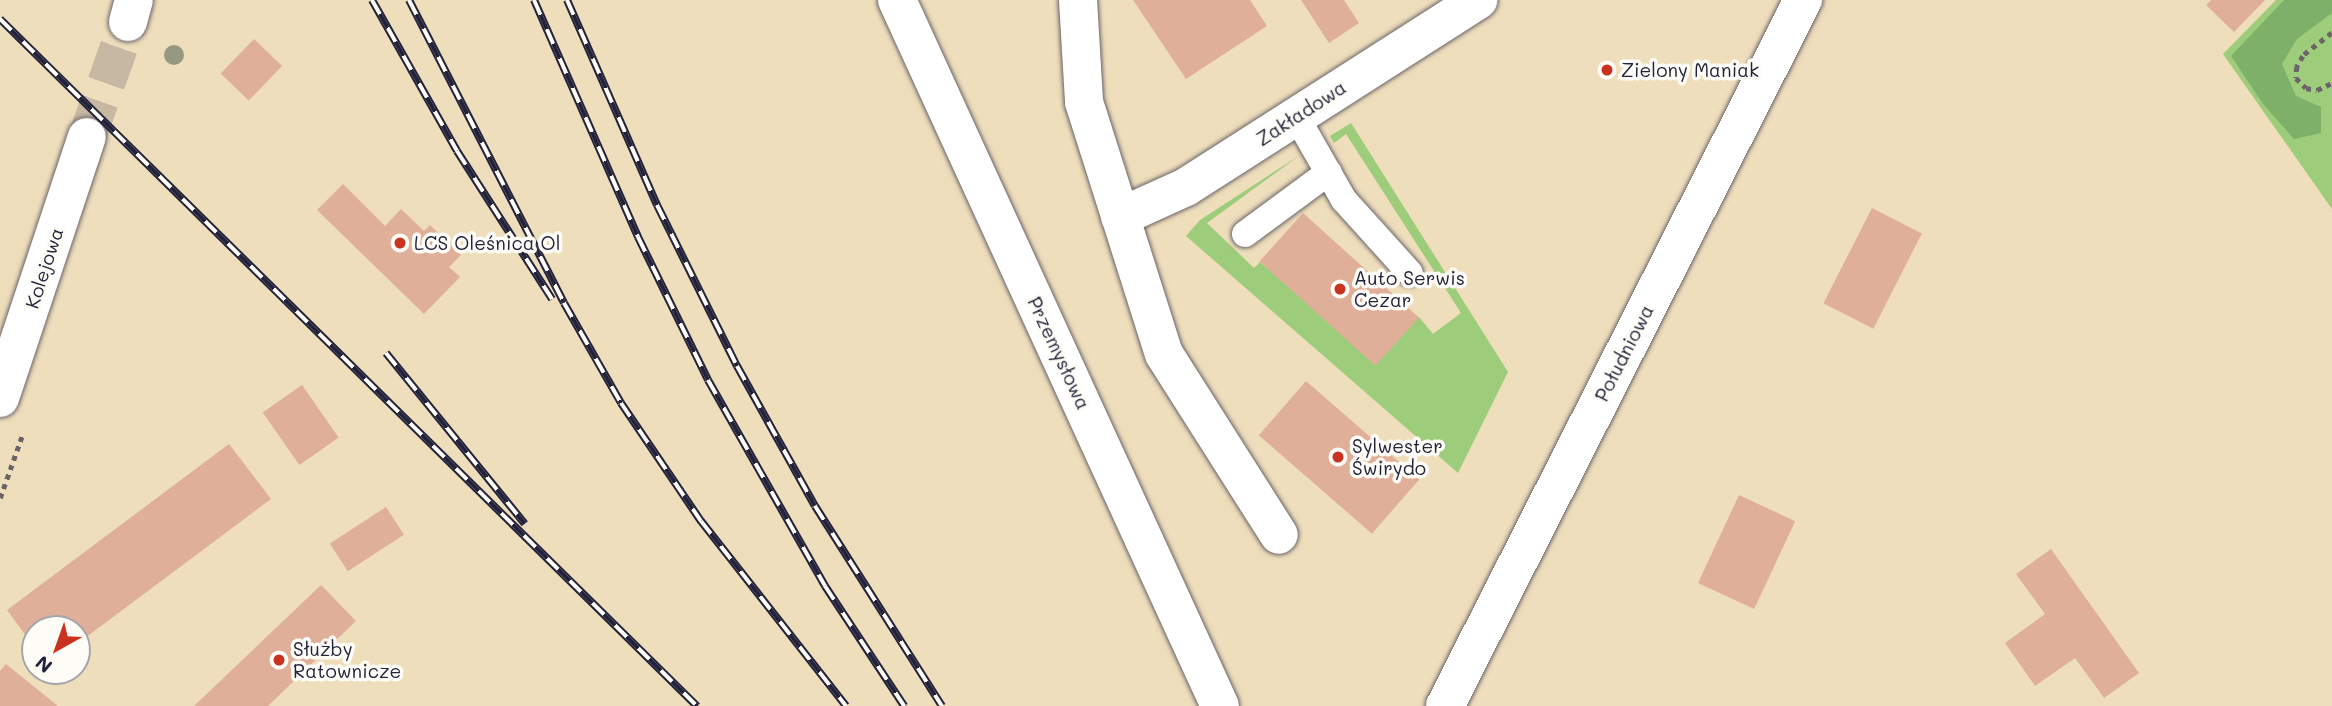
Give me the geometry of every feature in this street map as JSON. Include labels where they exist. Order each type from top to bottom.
[{"type":"street","name":"Przemysłowa","points":[[897,0],[1220,706]]},
{"type":"street","points":[[1078,0],[1084,102],[1164,354],[1279,535]]},
{"type":"street","name":"Zakładowa","points":[[1120,217],[1186,187],[1478,0]]},
{"type":"street","name":"Południowa","points":[[1445,706],[1803,0]]},
{"type":"street","name":"Kolejowa","points":[[0,398],[87,138]]},
{"type":"lane","points":[[1296,116],[1344,200],[1410,273]]},
{"type":"lane","points":[[1245,234],[1329,172]]},
{"type":"path","points":[[2332,33],[2303,56],[2297,67],[2296,78],[2306,88],[2317,90],[2332,83]]},
{"type":"green space","points":[[2276,0],[2332,0],[2332,209],[2223,54]]},
{"type":"green space","points":[[2284,0],[2332,0],[2332,13],[2297,39],[2282,64],[2296,96],[2321,107],[2321,133],[2294,139],[2263,104],[2231,56]]},
{"type":"green space","points":[[1351,123],[1508,372],[1458,473],[1186,236],[1200,220],[1300,155],[1207,223],[1254,268],[1260,262],[1377,363],[1419,317],[1433,334],[1461,313],[1346,134],[1334,143],[1330,136]]},
{"type":"building","points":[[1133,0],[1250,0],[1267,26],[1186,79]]},
{"type":"building","points":[[1301,0],[1344,0],[1359,23],[1329,43]]},
{"type":"building","points":[[2211,0],[2265,0],[2234,32],[2206,5]]},
{"type":"building","points":[[254,39],[282,66],[249,101],[221,74]]},
{"type":"building","name":"LCS Oleśnica Ol","points":[[343,184],[385,226],[401,209],[424,231],[430,225],[461,255],[449,267],[460,277],[424,314],[317,210]]},
{"type":"building","points":[[1872,208],[1922,233],[1873,329],[1823,303]]},
{"type":"building","name":"Auto Serwis Cezar","points":[[1303,213],[1419,317],[1375,366],[1260,261]]},
{"type":"building","name":"Sylwester Świrydo","points":[[1306,381],[1419,479],[1372,534],[1259,435]]},
{"type":"building","points":[[302,385],[339,437],[299,465],[263,413]]},
{"type":"building","points":[[229,444],[271,499],[91,634],[91,615],[21,615],[21,629],[7,610]]},
{"type":"building","points":[[1739,495],[1795,521],[1754,609],[1698,583]]},
{"type":"building","points":[[386,507],[404,535],[348,571],[330,543]]},
{"type":"building","points":[[2051,549],[2139,673],[2104,698],[2075,658],[2035,686],[2005,643],[2045,614],[2016,574]]},
{"type":"building","name":"Służby Ratownicze","points":[[321,585],[356,621],[268,706],[194,706]]},
{"type":"building","points":[[6,664],[21,676],[21,685],[32,685],[58,706],[0,706],[0,671]]},
{"type":"tunnel","points":[[87,137],[128,22]]},
{"type":"railway","points":[[372,0],[457,151],[552,299]]},
{"type":"railway","points":[[409,0],[564,303],[621,403],[701,521],[846,706]]},
{"type":"railway","points":[[534,0],[638,237],[708,380],[825,586],[904,706]]},
{"type":"railway","points":[[567,0],[657,205],[737,366],[815,506],[942,706]]},
{"type":"railway","points":[[0,19],[697,706]]},
{"type":"railway","points":[[386,353],[525,524]]},
{"type":"place","name":"Zielony Maniak","points":[[1607,70]]},
{"type":"place","name":"LCS Oleśnica Ol","points":[[400,243]]},
{"type":"place","name":"Auto Serwis Cezar","points":[[1340,289]]},
{"type":"place","name":"Sylwester Świrydo","points":[[1338,457]]},
{"type":"place","name":"Służby Ratownicze","points":[[279,660]]}]
